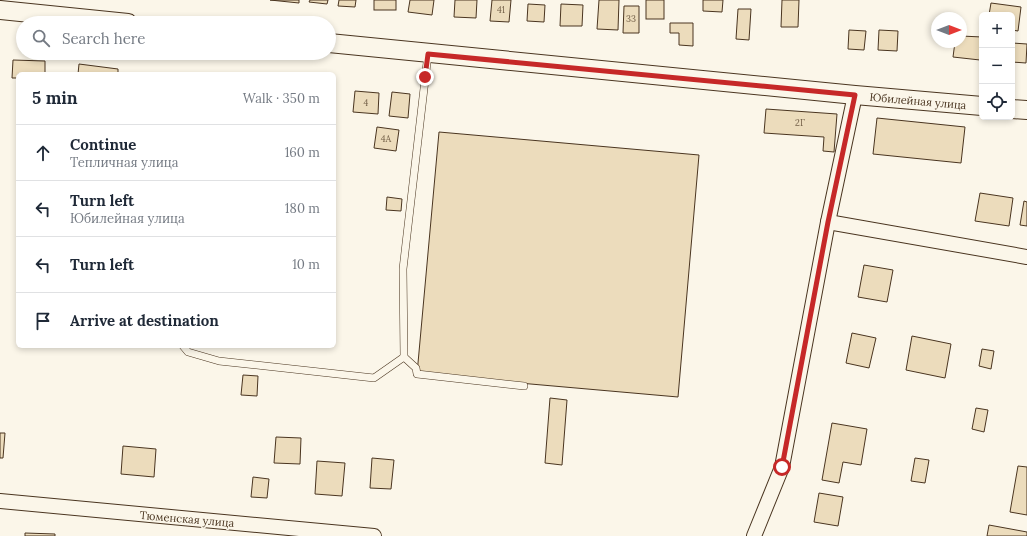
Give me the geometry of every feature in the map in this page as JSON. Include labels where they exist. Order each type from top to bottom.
[{"type":"street","points":[[0,10],[59,16]]},
{"type":"street","name":"Юбилейная улица","points":[[336,44],[428,54],[979,106]]},
{"type":"street","points":[[754,536],[782,467],[828,222],[855,95]]},
{"type":"street","points":[[1015,109],[1027,110]]},
{"type":"street","points":[[828,222],[1027,257]]},
{"type":"street","name":"Тюменская улица","points":[[0,502],[374,536]]},
{"type":"lane","points":[[428,54],[404,269],[404,357],[416,368],[418,374],[524,386]]},
{"type":"lane","points":[[185,348],[188,352],[219,361],[374,378],[404,357]]},
{"type":"building","points":[[270,0],[299,0],[299,3]]},
{"type":"building","points":[[310,0],[328,0],[327,4],[309,2]]},
{"type":"building","points":[[339,0],[356,0],[355,7],[338,6]]},
{"type":"building","points":[[374,0],[396,0],[396,10],[374,10]]},
{"type":"building","points":[[410,0],[434,0],[432,15],[408,12]]},
{"type":"building","points":[[455,0],[477,0],[476,18],[454,17]]},
{"type":"building","points":[[492,0],[511,0],[509,22],[490,21]]},
{"type":"building","points":[[599,0],[619,0],[618,30],[597,29]]},
{"type":"building","points":[[646,0],[664,0],[664,19],[646,19]]},
{"type":"building","points":[[703,0],[723,0],[722,12],[703,11]]},
{"type":"building","points":[[782,0],[799,0],[798,27],[781,27]]},
{"type":"building","points":[[991,3],[1021,7],[1018,31],[1015,30],[1015,12],[990,12]]},
{"type":"building","points":[[528,4],[545,5],[544,22],[527,21]]},
{"type":"building","points":[[561,4],[583,5],[582,26],[560,26]]},
{"type":"building","points":[[624,6],[639,6],[639,33],[623,33]]},
{"type":"building","points":[[738,9],[751,9],[749,40],[736,39]]},
{"type":"building","points":[[670,23],[693,23],[693,46],[679,45],[679,33],[670,33]]},
{"type":"building","points":[[849,30],[866,31],[864,50],[848,49]]},
{"type":"building","points":[[879,30],[898,31],[897,51],[878,50]]},
{"type":"building","points":[[967,36],[979,37],[979,60],[953,57],[954,48],[967,48]]},
{"type":"building","points":[[1015,43],[1027,44],[1026,63],[1015,62]]},
{"type":"building","points":[[13,60],[45,61],[45,72],[16,72],[16,78],[12,78]]},
{"type":"building","points":[[79,64],[118,69],[118,72],[78,72]]},
{"type":"building","points":[[355,91],[379,93],[378,114],[353,112]]},
{"type":"building","points":[[392,92],[410,94],[408,118],[389,116]]},
{"type":"building","points":[[766,109],[837,114],[834,152],[823,151],[824,137],[764,133]]},
{"type":"building","points":[[877,118],[965,127],[961,163],[873,154]]},
{"type":"building","points":[[377,127],[399,130],[396,151],[374,148]]},
{"type":"building","points":[[439,132],[699,155],[678,397],[417,374]]},
{"type":"building","points":[[980,193],[1013,198],[1009,226],[975,221]]},
{"type":"building","points":[[387,197],[402,199],[401,211],[386,210]]},
{"type":"building","points":[[1024,201],[1027,202],[1027,226],[1020,225]]},
{"type":"building","points":[[864,265],[893,270],[887,302],[858,297]]},
{"type":"building","points":[[852,333],[876,338],[869,368],[846,363]]},
{"type":"building","points":[[912,336],[951,344],[945,378],[906,370]]},
{"type":"building","points":[[982,349],[994,351],[991,369],[979,366]]},
{"type":"building","points":[[243,375],[258,376],[257,396],[241,395]]},
{"type":"building","points":[[550,398],[567,400],[562,465],[545,463]]},
{"type":"building","points":[[976,408],[988,410],[984,432],[972,429]]},
{"type":"building","points":[[832,423],[867,429],[861,465],[843,462],[839,483],[822,480]]},
{"type":"building","points":[[0,433],[5,433],[3,458],[0,458]]},
{"type":"building","points":[[276,437],[301,438],[300,464],[274,463]]},
{"type":"building","points":[[123,446],[156,449],[154,477],[121,474]]},
{"type":"building","points":[[372,458],[394,460],[391,489],[370,488]]},
{"type":"building","points":[[915,458],[929,460],[925,483],[911,481]]},
{"type":"building","points":[[317,461],[345,463],[342,496],[315,494]]},
{"type":"building","points":[[1018,466],[1027,467],[1027,515],[1010,512]]},
{"type":"building","points":[[253,477],[269,479],[267,498],[251,497]]},
{"type":"building","points":[[819,493],[843,497],[838,526],[814,522]]},
{"type":"building","points":[[989,525],[1027,532],[1027,536],[987,536]]},
{"type":"building","points":[[25,533],[55,534],[55,536],[25,536]]},
{"type":"route","points":[[425,77],[428,54],[855,95],[828,222],[782,467]]}]
